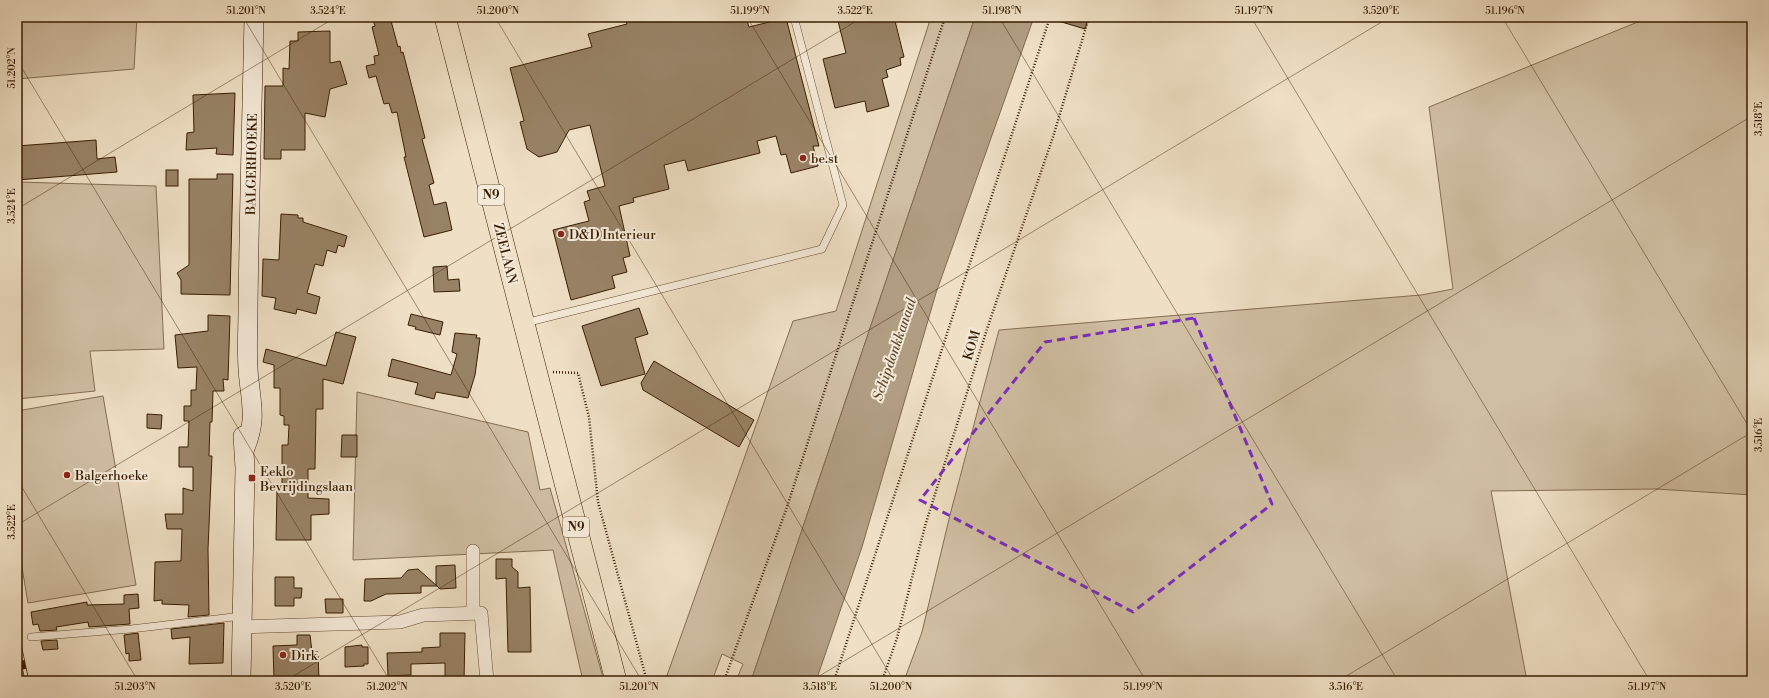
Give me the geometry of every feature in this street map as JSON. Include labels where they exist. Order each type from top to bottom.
[{"type":"main road","name":"BALGERHOEKE","points":[[241,681],[245,448],[243,435],[244,396],[240,377],[240,363],[248,311],[254,17]]},
{"type":"main road","name":"ZEELAAN","points":[[445,17],[536,372]]},
{"type":"main road","name":"N9","points":[[536,372],[616,681]]},
{"type":"street","points":[[473,552],[477,613],[487,681]]},
{"type":"street","points":[[242,621],[400,622],[423,615],[477,613]]},
{"type":"lane","points":[[524,324],[822,249],[843,205],[794,17]]},
{"type":"lane","points":[[31,637],[242,621]]},
{"type":"path","points":[[724,681],[787,507],[945,17]]},
{"type":"path","points":[[834,681],[1050,17]]},
{"type":"path","name":"KOM","points":[[882,681],[897,638],[925,526],[988,326],[1053,137],[1089,17]]},
{"type":"path","points":[[536,372],[578,372],[589,416],[598,502],[646,681]]},
{"type":"highlighted area","points":[[1194,318],[1272,504],[1133,612],[920,500],[1045,342]]},
{"type":"shaded area","points":[[17,17],[137,17],[134,69],[17,79]]},
{"type":"shaded area","points":[[931,17],[975,17],[751,681],[736,681],[743,664],[722,654],[712,681],[665,681],[793,321],[836,311]]},
{"type":"shaded area","points":[[1650,17],[1752,17],[1752,495],[1656,489],[1491,491],[1527,681],[904,681],[922,632],[950,515],[999,330],[1421,295],[1453,289],[1429,107]]},
{"type":"shaded area","points":[[17,182],[156,186],[164,349],[90,351],[95,391],[17,399]]},
{"type":"shaded area","points":[[357,392],[528,432],[540,490],[550,488],[604,681],[583,681],[553,550],[353,560]]},
{"type":"shaded area","name":"Balgerhoeke","points":[[103,396],[136,585],[28,603],[17,538],[17,411]]},
{"type":"water","name":"Schipdonkkanaal","points":[[975,17],[1034,17],[936,293],[862,547],[816,681],[751,681]]},
{"type":"building","points":[[372,17],[390,17],[398,47],[400,46],[401,53],[403,52],[425,138],[422,139],[434,183],[429,185],[434,205],[446,202],[452,230],[424,237],[404,157],[406,157],[397,112],[392,113],[389,103],[384,104],[376,76],[369,78],[366,66],[375,64],[374,56],[379,55],[372,27],[375,26]]},
{"type":"building","points":[[625,17],[746,17],[749,27],[786,18],[819,146],[813,146],[818,166],[791,173],[786,154],[781,155],[776,136],[757,141],[760,153],[688,171],[685,160],[664,165],[669,189],[633,198],[634,202],[619,206],[630,256],[623,258],[627,272],[612,276],[615,288],[571,300],[553,230],[589,221],[584,202],[590,200],[587,191],[605,186],[590,125],[569,130],[557,152],[539,157],[527,149],[520,122],[524,121],[510,68],[592,47],[588,34],[627,24]]},
{"type":"building","points":[[837,17],[894,17],[904,57],[900,58],[901,65],[886,70],[888,77],[882,79],[889,106],[867,112],[865,101],[835,108],[823,59],[846,53]]},
{"type":"building","points":[[1056,17],[1089,17],[1085,29],[1055,20]]},
{"type":"building","points":[[330,31],[330,63],[340,61],[347,84],[330,89],[325,117],[305,113],[305,150],[281,150],[281,159],[264,159],[265,86],[283,86],[283,68],[289,69],[290,41],[298,41],[298,32]]},
{"type":"building","points":[[235,93],[233,155],[216,154],[217,148],[186,150],[187,133],[194,132],[193,95]]},
{"type":"building","points":[[96,140],[97,159],[115,157],[117,172],[17,180],[17,146]]},
{"type":"building","points":[[166,170],[178,170],[178,186],[166,186]]},
{"type":"building","points":[[217,174],[233,174],[230,295],[181,294],[181,280],[177,273],[189,265],[189,179],[217,179]]},
{"type":"building","points":[[281,214],[298,215],[298,218],[303,218],[303,222],[347,236],[344,247],[338,245],[336,253],[327,250],[323,266],[315,264],[307,293],[320,297],[316,314],[297,309],[296,314],[274,309],[276,298],[262,296],[263,259],[279,260]]},
{"type":"building","points":[[447,266],[448,280],[459,279],[460,291],[434,292],[433,267]]},
{"type":"building","points":[[639,308],[648,334],[635,338],[645,374],[601,386],[582,326]]},
{"type":"building","points":[[411,314],[443,322],[440,335],[415,329],[416,327],[408,325]]},
{"type":"building","points":[[208,315],[230,316],[228,380],[223,379],[224,391],[213,391],[212,422],[210,422],[209,456],[212,456],[208,549],[209,615],[188,617],[189,605],[162,604],[162,600],[154,601],[155,562],[181,561],[182,529],[167,529],[165,514],[183,514],[183,488],[193,491],[193,467],[179,467],[179,447],[188,447],[189,421],[184,421],[184,406],[191,406],[191,390],[196,390],[197,367],[178,368],[175,335],[208,331]]},
{"type":"building","points":[[336,332],[356,337],[343,384],[323,379],[323,409],[316,409],[315,469],[308,469],[308,498],[329,499],[329,514],[311,515],[311,540],[276,540],[277,489],[282,489],[282,445],[288,445],[289,425],[284,425],[284,416],[280,415],[280,388],[274,388],[274,365],[263,362],[266,349],[326,366]]},
{"type":"building","points":[[455,333],[477,335],[476,338],[480,338],[475,375],[468,398],[436,392],[434,399],[415,394],[418,383],[388,376],[392,359],[451,375],[457,354],[452,352]]},
{"type":"building","points":[[654,361],[754,420],[739,447],[643,390],[641,383]]},
{"type":"building","points":[[147,414],[162,415],[161,429],[147,428]]},
{"type":"building","points":[[342,435],[357,435],[357,457],[341,457]]},
{"type":"building","points":[[496,559],[512,559],[512,567],[518,572],[518,588],[530,587],[531,652],[508,652],[506,578],[496,579]]},
{"type":"building","points":[[455,565],[456,588],[440,589],[436,585],[436,566]]},
{"type":"building","points":[[418,569],[437,586],[421,586],[421,593],[386,594],[371,601],[364,601],[365,579],[401,578],[408,570]]},
{"type":"building","points":[[275,577],[294,577],[294,588],[302,588],[301,598],[294,598],[294,606],[275,606]]},
{"type":"building","points":[[138,594],[139,608],[129,609],[130,624],[89,627],[88,622],[56,627],[57,630],[40,631],[38,624],[33,625],[31,612],[87,602],[87,605],[124,604],[124,595]]},
{"type":"building","points":[[325,599],[343,599],[343,613],[326,613]]},
{"type":"building","points":[[224,623],[223,663],[189,664],[190,637],[172,639],[171,629]]},
{"type":"building","points":[[138,633],[141,660],[129,661],[129,653],[126,654],[124,635]]},
{"type":"building","points":[[440,633],[465,633],[464,681],[445,681],[445,663],[411,664],[411,675],[388,676],[387,653],[422,652],[422,648],[440,647]]},
{"type":"building","points":[[297,635],[310,635],[312,652],[318,652],[319,681],[274,681],[273,646],[297,645]]},
{"type":"building","points":[[57,640],[58,649],[43,650],[41,641]]},
{"type":"building","points":[[362,645],[362,647],[368,647],[368,664],[364,664],[364,666],[345,667],[345,647]]},
{"type":"railway","points":[[17,634],[27,681]]},
{"type":"place","name":"be.st","points":[[803,158]]},
{"type":"place","name":"D&D Interieur","points":[[561,234]]},
{"type":"place","name":"Balgerhoeke","points":[[67,475]]},
{"type":"place","name":"Eeklo Bevrijdingslaan","points":[[252,478]]},
{"type":"place","name":"Dirk","points":[[283,655]]}]
